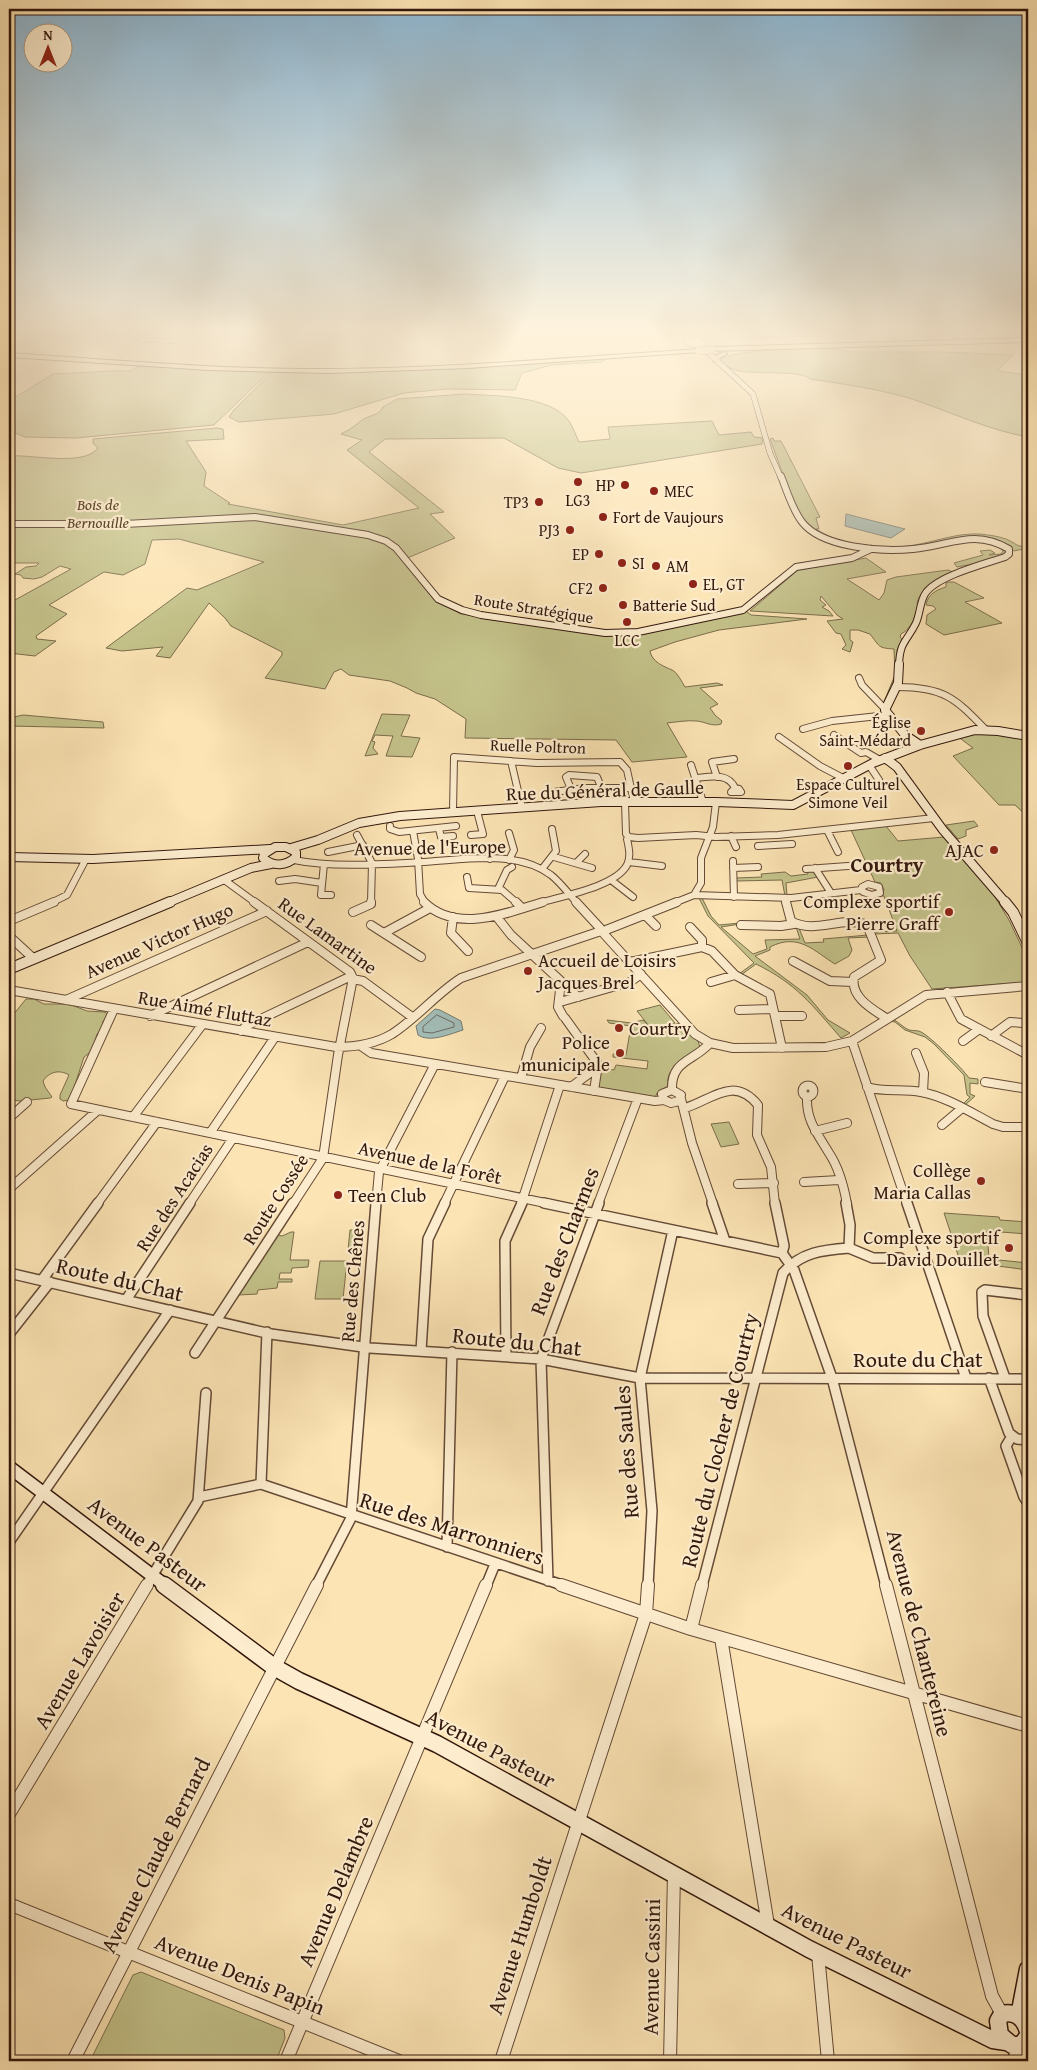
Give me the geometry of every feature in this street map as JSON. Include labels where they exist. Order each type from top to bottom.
[{"type":"street","points":[[762,426],[770,453],[804,526],[824,538],[859,551],[922,547],[971,538],[995,541],[1009,549],[1006,556],[953,576],[933,586],[922,598],[916,624],[900,648],[897,687],[887,712]]},
{"type":"street","name":"Route Stratégique","points":[[9,524],[125,524],[255,517],[340,530],[386,541],[396,548],[433,594],[462,610],[481,615],[605,633],[638,632],[743,610],[796,567],[859,551],[871,549],[896,550]]},
{"type":"street","points":[[859,678],[862,685],[916,746]]},
{"type":"street","points":[[897,687],[928,688],[954,698],[986,730]]},
{"type":"street","points":[[804,729],[887,712]]},
{"type":"street","name":"Rue du Général de Gaulle","points":[[294,854],[318,840],[351,826],[375,819],[453,812],[624,802],[716,802],[793,806],[869,765],[916,746],[968,731],[986,730],[1028,736]]},
{"type":"street","points":[[834,735],[861,753],[866,752],[897,767],[934,818],[1007,903],[1028,943]]},
{"type":"street","points":[[779,737],[822,768],[843,778]]},
{"type":"street","name":"Ruelle Poltron","points":[[453,812],[454,757],[536,763],[620,762],[627,770],[631,788]]},
{"type":"street","points":[[717,777],[712,762],[734,759]]},
{"type":"street","points":[[512,760],[522,808]]},
{"type":"street","points":[[869,765],[879,780]]},
{"type":"street","points":[[691,766],[703,802]]},
{"type":"street","points":[[571,789],[566,777],[568,775],[597,777],[601,787]]},
{"type":"street","points":[[695,778],[717,777],[730,781],[735,788]]},
{"type":"street","points":[[546,793],[601,787],[631,788],[634,802]]},
{"type":"street","points":[[624,802],[626,834],[646,838],[696,835],[778,835],[934,818]]},
{"type":"street","points":[[694,895],[701,883],[701,858],[713,827],[716,802]]},
{"type":"street","points":[[470,835],[483,834],[477,811]]},
{"type":"street","points":[[390,826],[390,829],[399,832],[456,826]]},
{"type":"street","points":[[439,829],[441,837],[453,836]]},
{"type":"street","points":[[542,869],[554,856],[558,848],[552,829]]},
{"type":"street","points":[[826,830],[838,852]]},
{"type":"street","points":[[413,831],[422,900],[430,908],[453,917],[475,919],[496,916],[570,895],[611,880],[629,862],[630,852],[627,839],[629,836]]},
{"type":"street","points":[[499,887],[511,863],[514,850],[509,833]]},
{"type":"street","points":[[353,912],[371,904],[372,863],[357,835]]},
{"type":"street","points":[[778,835],[782,845]]},
{"type":"street","points":[[731,836],[736,847]]},
{"type":"street","points":[[555,838],[565,838]]},
{"type":"street","points":[[758,846],[792,844]]},
{"type":"street","points":[[328,852],[362,845]]},
{"type":"street","points":[[9,857],[86,860],[243,851],[280,847],[294,854],[286,863],[251,868],[9,969]]},
{"type":"street","points":[[487,848],[490,859]]},
{"type":"street","points":[[251,868],[270,849]]},
{"type":"street","points":[[243,851],[252,852],[271,864]]},
{"type":"street","name":"Avenue de l'Europe","points":[[294,854],[309,864],[490,859],[542,869],[551,875],[570,895],[690,1029],[710,1043]]},
{"type":"street","points":[[577,862],[585,854]]},
{"type":"street","points":[[554,856],[592,868]]},
{"type":"street","points":[[9,920],[67,895],[86,860]]},
{"type":"street","points":[[629,862],[662,866]]},
{"type":"street","points":[[324,864],[321,895],[331,895]]},
{"type":"street","points":[[734,897],[733,864],[758,867]]},
{"type":"street","points":[[806,869],[862,865]]},
{"type":"street","points":[[816,868],[831,893]]},
{"type":"street","points":[[467,876],[470,888],[499,887],[522,908]]},
{"type":"street","points":[[279,881],[289,877],[322,883]]},
{"type":"street","name":"Rue Lamartine","points":[[224,879],[350,972],[353,978],[367,984],[412,1017]]},
{"type":"street","points":[[611,880],[633,897]]},
{"type":"street","points":[[681,1099],[674,1102],[655,1101],[504,1076],[369,1053],[362,1046],[388,1036],[456,980],[476,971],[602,931],[694,895],[785,898],[861,890]]},
{"type":"street","points":[[785,898],[794,924]]},
{"type":"street","points":[[384,933],[430,908]]},
{"type":"street","name":"Avenue Victor Hugo","points":[[66,1000],[267,911]]},
{"type":"street","points":[[645,915],[656,926]]},
{"type":"street","points":[[496,916],[510,935],[578,997]]},
{"type":"street","points":[[453,917],[450,933],[468,951]]},
{"type":"street","points":[[741,925],[782,926],[794,924],[805,927],[855,921],[867,925],[881,960],[854,977],[853,982],[863,1003],[886,1018]]},
{"type":"street","points":[[371,925],[421,957]]},
{"type":"street","points":[[690,927],[702,940],[702,947]]},
{"type":"street","points":[[10,938],[34,959]]},
{"type":"street","points":[[150,1016],[308,942]]},
{"type":"street","points":[[630,962],[702,947],[712,951],[735,975],[768,992],[782,1048]]},
{"type":"street","points":[[793,960],[830,981],[853,982]]},
{"type":"street","points":[[560,1002],[630,982],[641,974]]},
{"type":"street","points":[[711,982],[735,975]]},
{"type":"street","points":[[241,1031],[246,1026],[341,980],[353,978]]},
{"type":"street","name":"Route Cossée","points":[[195,1353],[324,1157],[339,1047],[353,978]]},
{"type":"street","points":[[561,982],[558,1007],[572,1030],[597,1062],[598,1068],[594,1090]]},
{"type":"street","points":[[672,1090],[672,1077],[675,1070],[706,1048],[710,1043],[733,1048],[826,1047],[852,1041],[922,996],[947,992],[1028,986]]},
{"type":"street","name":"Rue Aimé Fluttaz","points":[[9,990],[275,1037],[339,1047],[362,1046]]},
{"type":"street","points":[[947,992],[962,1019],[978,1030],[1028,1055]]},
{"type":"street","name":"Avenue de la Forêt","points":[[114,1009],[71,1104],[782,1253]]},
{"type":"street","points":[[739,1010],[802,1016]]},
{"type":"street","points":[[991,1036],[1010,1022],[1024,1023]]},
{"type":"street","points":[[133,1117],[202,1025]]},
{"type":"street","points":[[521,1078],[530,1047],[541,1028]]},
{"type":"street","points":[[963,1041],[978,1030]]},
{"type":"street","points":[[210,1133],[275,1037]]},
{"type":"street","points":[[852,1041],[966,1378]]},
{"type":"street","points":[[916,1053],[924,1073],[922,1092]]},
{"type":"street","name":"Rue des Chênes","points":[[351,1515],[379,1168],[435,1064]]},
{"type":"street","points":[[571,1087],[598,1068]]},
{"type":"street","points":[[422,1351],[428,1239],[504,1076]]},
{"type":"street","points":[[985,1082],[996,1086],[1028,1089]]},
{"type":"street","points":[[506,1356],[505,1241],[524,1198],[560,1085]]},
{"type":"street","points":[[867,1087],[884,1092],[922,1092],[998,1126],[1028,1127]]},
{"type":"street","points":[[664,1100],[662,1096],[664,1092],[672,1090],[679,1093],[685,1108],[692,1143],[725,1241]]},
{"type":"street","points":[[685,1108],[719,1091],[729,1090],[750,1097],[758,1105],[757,1135],[770,1162],[774,1183],[775,1206],[784,1246],[782,1253]]},
{"type":"street","points":[[872,1099],[884,1092]]},
{"type":"street","points":[[807,1097],[810,1119],[815,1131],[830,1154],[840,1180],[851,1227],[849,1248]]},
{"type":"street","name":"Rue des Charmes","points":[[548,1581],[541,1359],[638,1098]]},
{"type":"street","points":[[9,1118],[27,1102]]},
{"type":"street","points":[[942,1125],[961,1108]]},
{"type":"street","points":[[9,1189],[98,1110]]},
{"type":"street","points":[[9,1334],[157,1122]]},
{"type":"street","points":[[815,1131],[847,1123]]},
{"type":"street","name":"Rue des Acacias","points":[[126,1300],[233,1138]]},
{"type":"street","points":[[804,1182],[840,1180]]},
{"type":"street","points":[[738,1184],[774,1183]]},
{"type":"street","name":"Rue des Saules","points":[[578,1822],[646,1614],[652,1511],[640,1378],[673,1230]]},
{"type":"street","points":[[790,1263],[813,1252],[849,1248],[873,1258],[900,1258]]},
{"type":"street","name":"Avenue de Chantereine","points":[[782,1253],[790,1263],[832,1378],[992,1996],[1012,2022]]},
{"type":"street","name":"Route du Clocher de Courtry","points":[[691,1629],[783,1273],[790,1263]]},
{"type":"street","name":"Route du Chat","points":[[9,1273],[170,1310],[220,1316],[267,1332],[364,1346],[541,1359],[640,1378],[1028,1379]]},
{"type":"street","points":[[1005,1378],[984,1320],[982,1292],[985,1290],[1028,1295]]},
{"type":"street","points":[[9,1542],[170,1310]]},
{"type":"street","points":[[206,1393],[199,1497],[261,1484],[267,1332]]},
{"type":"street","points":[[447,1547],[452,1352]]},
{"type":"street","points":[[989,1378],[1007,1429],[1012,1436],[1028,1440]]},
{"type":"street","points":[[1012,1436],[1006,1446],[1024,1497],[1028,1503]]},
{"type":"street","name":"Avenue Pasteur","points":[[9,1467],[42,1494],[274,1668],[422,1737],[818,1954],[993,2040],[1017,2046]]},
{"type":"street","name":"Rue des Marronniers","points":[[261,1484],[691,1629],[1028,1726]]},
{"type":"street","name":"Avenue Lavoisier","points":[[9,1814],[153,1577],[199,1497]]},
{"type":"street","name":"Avenue Claude Bernard","points":[[73,2061],[351,1515]]},
{"type":"street","name":"Avenue Delambre","points":[[286,2061],[495,1564]]},
{"type":"street","points":[[722,1638],[768,1927]]},
{"type":"street","name":"Avenue Humboldt","points":[[501,2061],[578,1822]]},
{"type":"street","name":"Avenue Cassini","points":[[670,2061],[674,1874]]},
{"type":"street","name":"Avenue Denis Papin","points":[[9,1904],[399,2061]]},
{"type":"street","points":[[818,1954],[828,2061]]},
{"type":"street","points":[[1017,2046],[1000,2035],[1012,2022],[1028,1969]]},
{"type":"street","points":[[978,2031],[989,2030],[1012,2022]]},
{"type":"green space","points":[[14,426],[208,426],[76,438],[25,437],[10,431],[16,427]]},
{"type":"green space","name":"Bois de Bernouille","points":[[355,426],[571,426],[579,442],[610,439],[608,427],[714,426],[719,435],[751,432],[754,437],[763,438],[762,444],[581,473],[558,468],[504,438],[385,439],[369,452],[444,512],[430,514],[455,538],[405,559],[435,600],[461,614],[612,635],[746,611],[751,615],[807,619],[719,630],[650,651],[655,661],[676,673],[685,687],[717,683],[723,685],[700,688],[718,704],[710,708],[722,721],[718,725],[693,721],[667,723],[687,757],[632,762],[616,740],[465,738],[466,719],[435,699],[390,681],[349,675],[341,669],[334,672],[325,689],[265,678],[282,655],[282,652],[231,626],[209,603],[170,658],[156,656],[163,647],[122,651],[106,648],[187,588],[197,590],[264,562],[179,539],[152,540],[145,564],[123,575],[104,572],[49,605],[67,614],[36,636],[37,639],[56,641],[35,656],[9,653],[9,601],[15,600],[71,569],[60,566],[42,577],[34,579],[23,578],[21,575],[15,574],[26,567],[36,566],[39,563],[9,563],[9,456],[81,457],[91,454],[98,448],[93,443],[93,439],[217,428],[223,429],[224,439],[186,441],[206,472],[204,486],[230,503],[228,504],[343,525],[419,508],[347,450],[362,440],[341,434]]},
{"type":"green space","points":[[986,426],[1028,426],[1028,437]]},
{"type":"green space","points":[[773,438],[774,441],[781,441],[820,517],[816,518],[819,529],[816,529],[850,543],[829,539],[803,521],[789,491],[770,439]]},
{"type":"green space","points":[[980,534],[996,536],[1019,546],[1028,546],[1028,548],[1014,551],[1007,545],[990,539],[896,547],[957,536]]},
{"type":"green space","points":[[962,539],[978,539],[994,542],[1004,547],[1007,553],[988,561],[957,567],[954,563],[983,555],[980,551],[990,550],[995,553],[989,555],[1001,554],[1003,551],[997,545],[981,540],[938,545]]},
{"type":"green space","points":[[863,546],[880,547],[892,547],[875,548]]},
{"type":"green space","points":[[866,558],[886,572],[847,579],[879,600],[884,593],[887,580],[896,577],[948,570],[953,572],[931,583],[923,591],[917,603],[919,607],[914,619],[908,629],[901,634],[900,637],[902,639],[897,650],[898,675],[883,704],[895,675],[894,649],[880,646],[870,634],[858,630],[850,630],[850,640],[853,642],[850,652],[842,649],[846,645],[841,634],[836,633],[827,621],[843,619],[837,615],[821,596],[820,600],[826,605],[822,607],[833,616],[750,611],[798,570]]},
{"type":"green space","points":[[954,582],[984,598],[965,602],[1002,623],[944,635],[926,624],[927,615],[936,609],[933,606],[926,605],[929,598],[936,591],[946,587],[946,583]]},
{"type":"green space","points":[[382,714],[410,715],[401,736],[420,738],[412,757],[386,756],[393,736],[375,735],[372,741],[375,742],[373,748],[378,754],[365,756]]},
{"type":"green space","points":[[23,715],[103,722],[104,728],[9,726],[9,718]]},
{"type":"green space","points":[[985,733],[1028,739],[1028,817],[1015,805],[999,805],[953,756],[973,748],[957,736]]},
{"type":"green space","points":[[974,821],[978,826],[966,830],[966,836],[958,839],[946,825]]},
{"type":"green space","name":"Complexe sportif Pierre Graff","points":[[886,826],[898,841],[944,837],[992,892],[1009,920],[1028,960],[1028,982],[932,989],[910,956],[898,933],[874,934],[874,932],[897,931],[884,896],[880,896],[884,890],[881,883],[875,882],[851,830]]},
{"type":"green space","points":[[806,870],[813,872],[818,877],[786,883],[787,896],[785,896],[782,880],[736,881],[736,878],[762,877],[761,874],[785,872],[791,876],[808,874]]},
{"type":"green space","points":[[699,898],[702,898],[711,916],[719,925],[740,923],[721,927],[753,954],[767,949],[765,940],[800,939],[796,927],[799,928],[805,943],[824,942],[823,939],[868,935],[869,937],[848,938],[852,950],[849,956],[835,964],[806,945],[790,942],[770,947],[770,950],[755,956],[807,995],[828,1020],[850,1033],[841,1038],[803,996],[782,979],[756,964],[741,975],[739,974],[754,963],[708,916]]},
{"type":"green space","points":[[26,999],[34,999],[44,1004],[69,1004],[87,1011],[108,1014],[108,1017],[103,1021],[102,1030],[97,1034],[92,1051],[84,1057],[70,1100],[63,1101],[60,1099],[69,1075],[58,1072],[51,1074],[43,1081],[52,1097],[21,1101],[9,1100],[9,1020]]},
{"type":"green space","points":[[660,1005],[675,1023],[653,1030],[680,1023],[698,1041],[700,1047],[674,1068],[668,1079],[668,1086],[657,1093],[655,1098],[600,1088],[598,1081],[603,1068],[614,1070],[616,1065],[647,1069],[648,1061],[613,1057],[613,1054],[626,1055],[631,1026],[609,1023],[607,1020],[631,1023],[643,1020],[649,1026],[637,1011]]},
{"type":"green space","points":[[893,1019],[907,1029],[920,1031],[946,1053],[969,1078],[978,1079],[978,1084],[970,1083],[970,1094],[975,1096],[964,1106],[962,1105],[970,1097],[967,1095],[964,1075],[934,1044],[925,1037],[905,1030],[895,1022],[889,1021]]},
{"type":"green space","points":[[729,1122],[739,1144],[721,1147],[711,1124]]},
{"type":"green space","points":[[944,1213],[999,1217],[1000,1220],[1028,1222],[1028,1234],[987,1231],[989,1259],[1028,1263],[1028,1270],[960,1261]]},
{"type":"green space","points":[[350,1230],[364,1230],[362,1250],[348,1250]]},
{"type":"green space","points":[[294,1232],[290,1260],[309,1260],[308,1267],[292,1268],[291,1273],[280,1273],[279,1279],[292,1279],[292,1282],[278,1282],[277,1288],[258,1290],[257,1294],[239,1295],[278,1235],[282,1236]]},
{"type":"green space","points":[[320,1261],[347,1261],[343,1299],[315,1299]]},
{"type":"green space","points":[[141,1972],[284,2030],[285,2038],[276,2061],[90,2061],[133,1975]]},
{"type":"water","points":[[846,514],[905,529],[891,538],[845,526]]},
{"type":"water","points":[[435,1009],[461,1021],[463,1030],[434,1038],[418,1035],[416,1026]]},
{"type":"place","name":"LG3","points":[[578,482]]},
{"type":"place","name":"HP","points":[[625,485]]},
{"type":"place","name":"MEC","points":[[654,491]]},
{"type":"place","name":"TP3","points":[[539,502]]},
{"type":"place","name":"Fort de Vaujours","points":[[603,517]]},
{"type":"place","name":"PJ3","points":[[570,530]]},
{"type":"place","name":"EP","points":[[599,554]]},
{"type":"place","name":"SI","points":[[622,563]]},
{"type":"place","name":"AM","points":[[656,566]]},
{"type":"place","name":"EL, GT","points":[[693,584]]},
{"type":"place","name":"CF2","points":[[603,588]]},
{"type":"place","name":"Batterie Sud","points":[[623,605]]},
{"type":"place","name":"LCC","points":[[627,622]]},
{"type":"place","name":"Église Saint-Médard","points":[[921,731]]},
{"type":"place","name":"Espace Culturel Simone Veil","points":[[848,766]]},
{"type":"place","name":"AJAC","points":[[994,850]]},
{"type":"place","name":"Complexe sportif Pierre Graff","points":[[949,912]]},
{"type":"place","name":"Accueil de Loisirs Jacques Brel","points":[[528,971]]},
{"type":"place","name":"Courtry","points":[[619,1028]]},
{"type":"place","name":"Police municipale","points":[[620,1053]]},
{"type":"place","name":"Collège Maria Callas","points":[[981,1181]]},
{"type":"place","name":"Teen Club","points":[[338,1195]]},
{"type":"place","name":"Complexe sportif David Douillet","points":[[1009,1248]]},
{"type":"district","name":"Courtry","points":[[887,865]]}]
